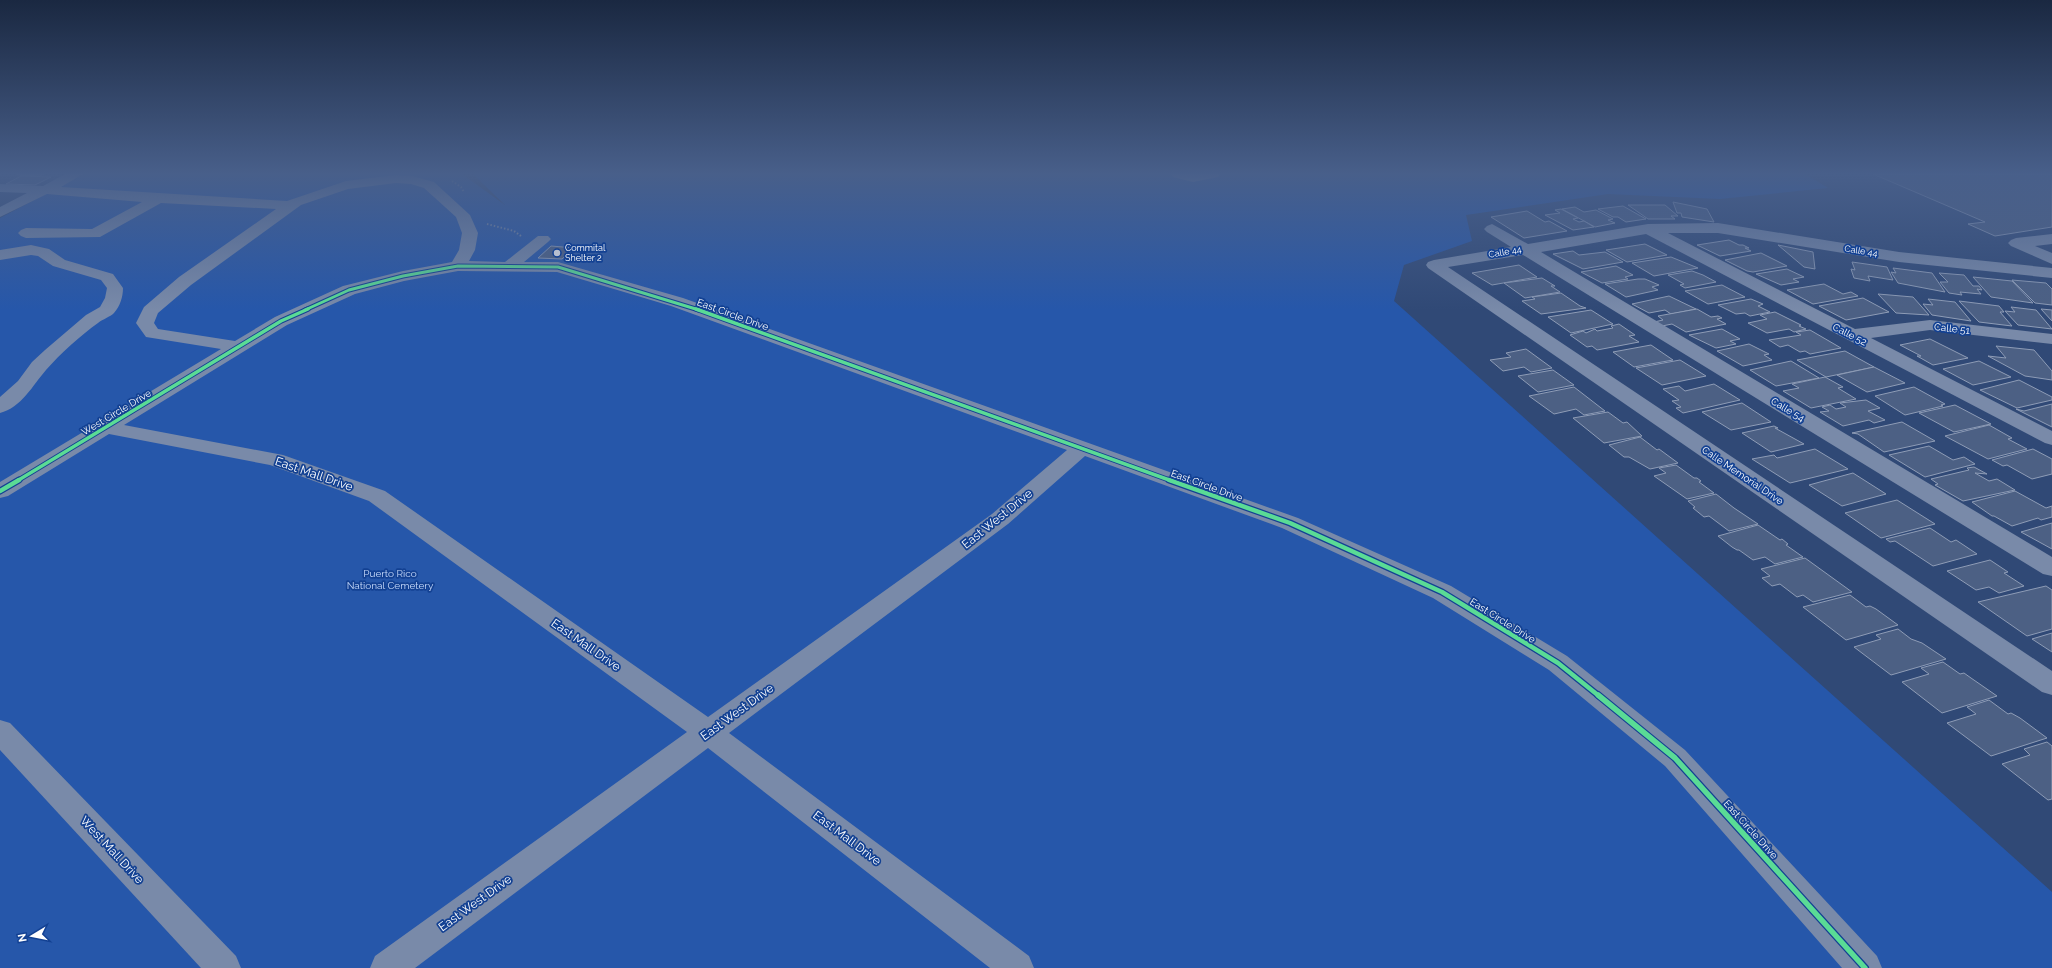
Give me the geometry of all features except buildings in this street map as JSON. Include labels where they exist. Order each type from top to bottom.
[{"type":"street","points":[[26,233],[95,234],[121,219]]},
{"type":"street","points":[[240,347],[152,333],[145,323],[150,311],[185,281],[272,219]]},
{"type":"street","points":[[458,266],[467,250],[470,233],[464,219]]},
{"type":"street","name":"Calle 44","points":[[1434,264],[1648,229],[1718,228],[1899,257],[2052,273]]},
{"type":"street","name":"Calle 54","points":[[1492,229],[2052,568]]},
{"type":"street","name":"Calle 52","points":[[1648,229],[2052,439]]},
{"type":"street","points":[[2052,238],[2016,243],[2052,259]]},
{"type":"street","points":[[510,266],[543,239]]},
{"type":"street","points":[[0,255],[32,250],[43,252],[48,257],[59,263],[107,277],[115,288],[114,298],[107,310],[92,319],[52,354],[39,366],[25,385],[0,407]]},
{"type":"street","name":"Calle Memorial Drive","points":[[1434,264],[2052,685]]},
{"type":"street","name":"East Circle Drive","points":[[240,347],[281,321],[349,290],[403,276],[458,266],[558,267],[677,302],[1297,527],[1442,592],[1558,663],[1676,758],[1865,968]]},
{"type":"street","name":"Calle 51","points":[[1852,335],[1930,325],[2052,339]]},
{"type":"street","name":"West Circle Drive","points":[[0,491],[240,347]]},
{"type":"street","name":"East Mall Drive","points":[[105,427],[275,460],[377,496],[709,732],[1017,968]]},
{"type":"street","name":"East West Drive","points":[[387,968],[1000,520],[1081,449]]},
{"type":"street","name":"West Mall Drive","points":[[0,731],[224,968]]},
{"type":"green space","name":"Puerto Rico National Cemetery","points":[[0,219],[1467,219],[1472,241],[1404,265],[1394,301],[2052,892],[2052,968],[0,968]]},
{"type":"cycle path","points":[[0,491],[281,321],[349,290],[403,276],[458,266],[558,267],[677,302],[1290,523],[1442,592],[1558,663],[1675,758],[1865,968]]},
{"type":"place","name":"Commital Shelter 2","points":[[557,253]]}]
